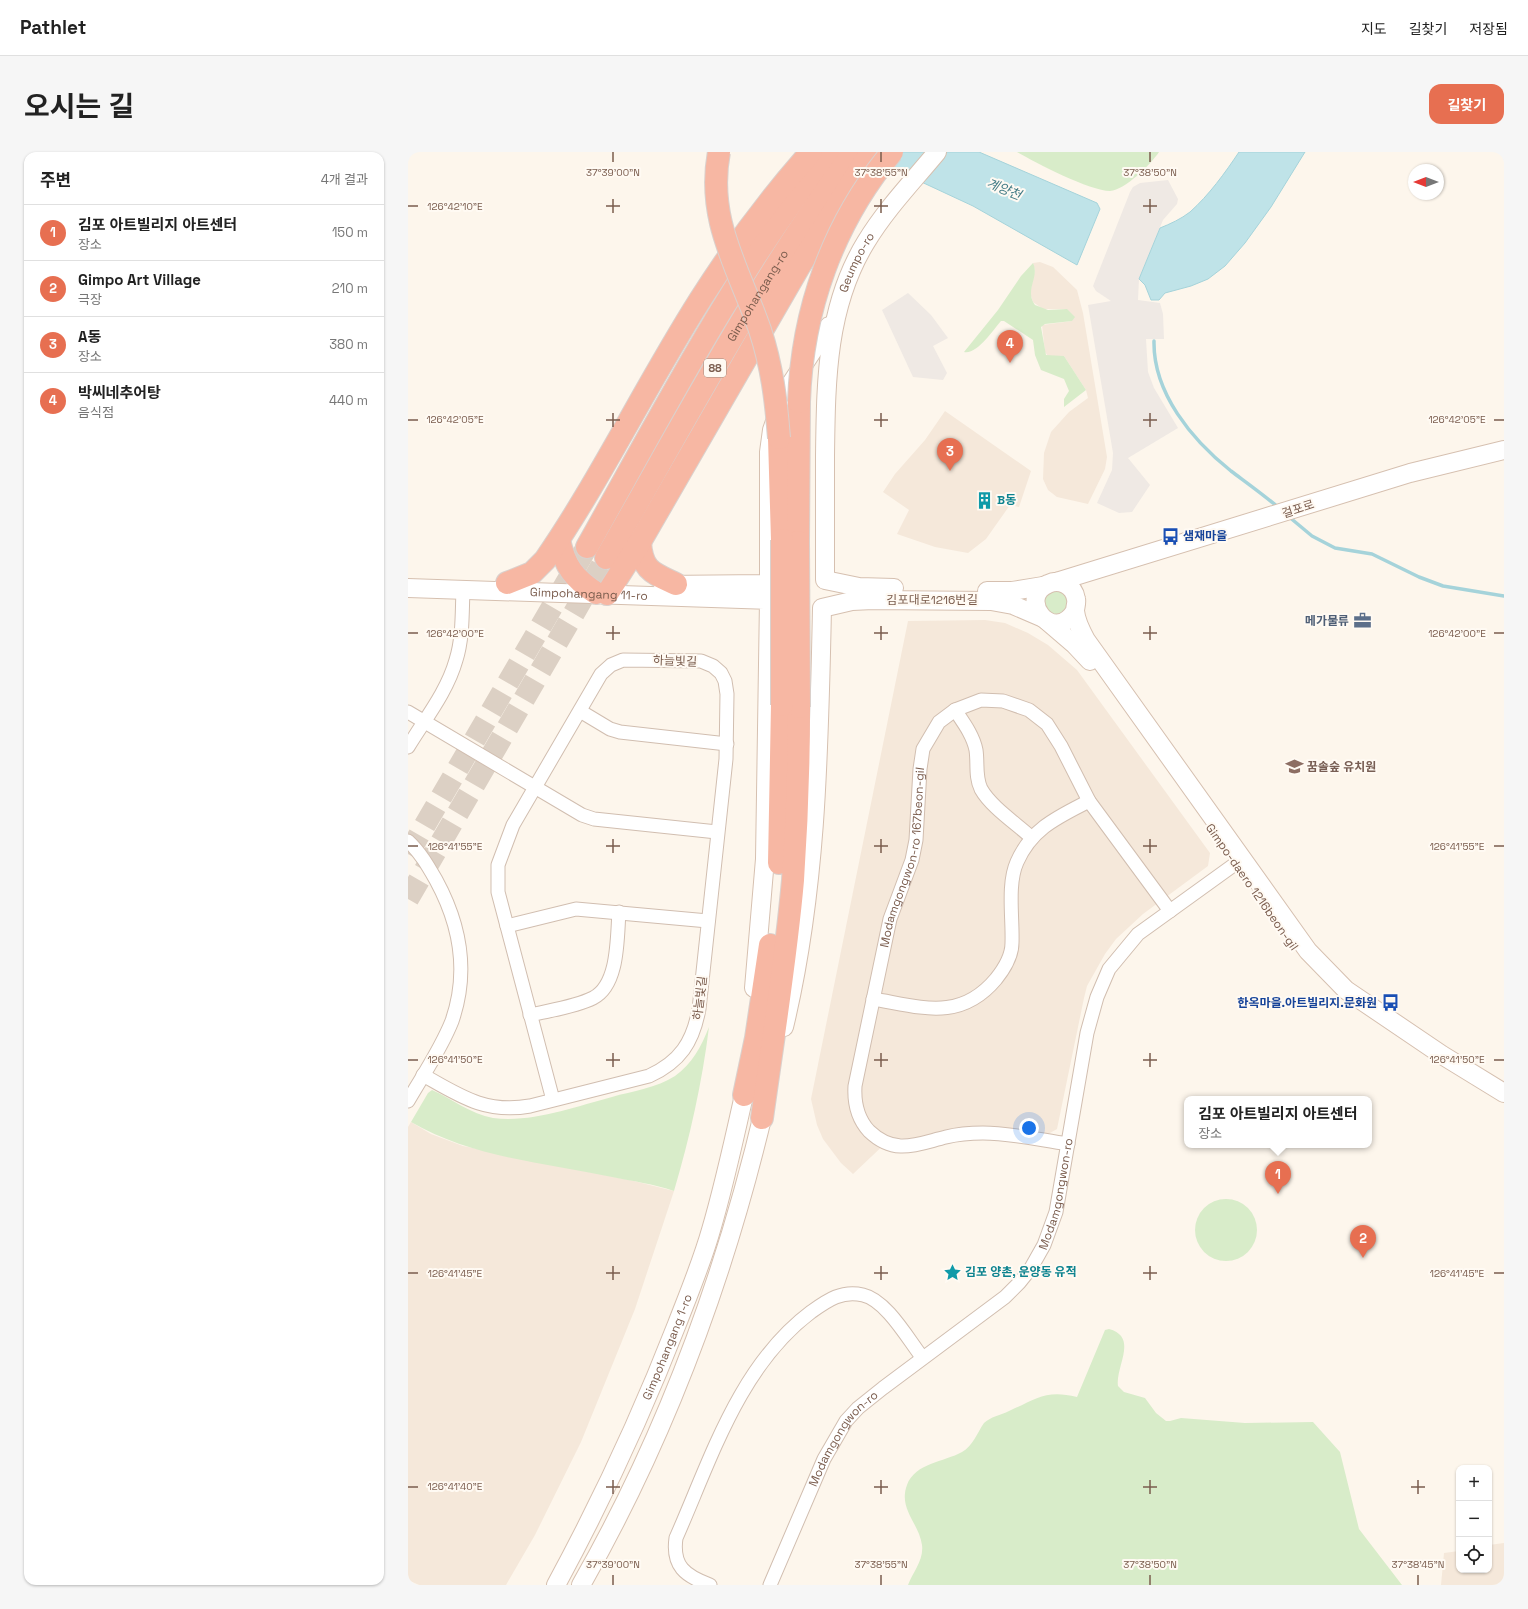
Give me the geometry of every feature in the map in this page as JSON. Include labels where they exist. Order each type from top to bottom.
[{"type":"highway","points":[[719,152],[715,185],[717,212],[726,244],[760,332],[776,393],[779,438],[790,541]]},
{"type":"highway","points":[[507,583],[532,573],[539,567],[559,540],[699,301],[729,258],[799,177],[811,152]]},
{"type":"highway","name":"88","points":[[799,177],[829,152]]},
{"type":"highway","name":"88","points":[[838,186],[854,152]]},
{"type":"highway","points":[[559,540],[564,560],[571,572],[600,589],[640,542],[800,265],[838,186],[871,152]]},
{"type":"highway","points":[[762,1118],[783,973],[798,799],[791,706],[790,541],[801,368],[808,325],[829,255],[856,201],[892,152]]},
{"type":"highway","name":"Gimpohangang-ro","points":[[587,547],[700,346],[760,247],[799,177]]},
{"type":"highway","name":"Gimpohangang-ro","points":[[606,558],[780,257],[838,186]]},
{"type":"highway","points":[[640,542],[641,557],[645,565],[656,574],[676,584]]},
{"type":"highway","points":[[744,1095],[767,973],[777,889],[791,706]]},
{"type":"street","name":"Geumpo-ro","points":[[837,311],[854,264],[866,242],[883,217],[938,152]]},
{"type":"street","points":[[837,311],[829,349],[827,376],[825,580],[827,589],[826,598],[822,608],[808,618],[799,620],[782,614],[769,592],[779,572],[786,566],[795,564],[804,564],[813,567],[820,572],[825,580],[859,587],[1012,591],[1050,584],[1068,586],[1076,604]]},
{"type":"street","name":"Gimpohangang 1-ro","points":[[556,1585],[623,1455],[649,1394],[695,1276],[713,1224],[744,1095],[765,859],[769,592],[769,452],[772,430],[778,410],[792,382],[821,340],[837,311]]},
{"type":"street","name":"걸포로","points":[[1050,584],[1278,515],[1410,473],[1504,450]]},
{"type":"street","points":[[1050,584],[1039,592],[1036,604],[1044,619],[1060,623],[1066,621],[1076,604],[1083,582],[1093,570]]},
{"type":"street","name":"Gimpohangang 11-ro","points":[[408,581],[507,583],[600,589],[676,584],[769,592]]},
{"type":"street","name":"Gimpohangang 11-ro","points":[[408,588],[463,590],[600,589],[769,592]]},
{"type":"street","points":[[408,747],[448,682],[456,659],[460,638],[463,590]]},
{"type":"street","name":"김포대로1216번길","points":[[822,608],[852,602],[873,600],[991,601],[1013,605],[1044,619]]},
{"type":"street","name":"Gimpo-daero 1216beon-gil","points":[[1076,604],[1080,628],[1086,640],[1298,951],[1323,981],[1361,1012],[1504,1104]]},
{"type":"street","name":"Gimpohangang 1-ro","points":[[581,1585],[614,1524],[686,1364],[727,1250],[762,1118],[795,981],[806,907],[814,826],[820,729],[822,608]]},
{"type":"street","name":"Gimpo-daero 1216beon-gil","points":[[1044,619],[1061,632],[1088,659],[1238,861],[1308,951],[1346,990],[1442,1055],[1504,1093]]},
{"type":"street","name":"하늘빛길","points":[[423,1075],[463,1098],[480,1105],[513,1109],[554,1100],[649,1076],[661,1071],[681,1055],[696,1028],[726,744],[728,694],[725,681],[721,673],[713,666],[701,661],[623,660],[611,665],[601,674],[512,825],[498,865],[498,892],[530,1016],[554,1100]]},
{"type":"street","name":"Modamgongwon-ro 167beon-gil","points":[[1068,1144],[984,1133],[946,1137],[916,1146],[906,1147],[890,1144],[874,1136],[860,1118],[854,1097],[873,999],[890,919],[912,860],[916,840],[920,769],[923,749],[939,722],[955,710],[972,702],[991,699],[1017,704],[1029,710],[1047,724],[1089,801],[1170,911]]},
{"type":"street","points":[[955,710],[973,740],[977,762],[977,775],[981,789],[991,801],[1032,838]]},
{"type":"street","points":[[580,711],[610,729],[620,732],[726,744]]},
{"type":"street","points":[[408,712],[582,815],[594,819],[717,832]]},
{"type":"street","points":[[873,999],[922,1008],[943,1009],[955,1007],[969,1001],[992,983],[1003,968],[1011,950],[1013,875],[1017,862],[1032,838],[1050,822],[1089,801]]},
{"type":"street","points":[[408,841],[418,850],[445,898],[458,937],[461,955],[460,982],[452,1020],[437,1051],[408,1101]]},
{"type":"street","name":"Modamgongwon-ro","points":[[770,1585],[824,1459],[836,1435],[858,1408],[1004,1297],[1019,1283],[1031,1268],[1044,1245],[1056,1212],[1088,1033],[1103,981],[1109,969],[1138,934],[1238,861]]},
{"type":"street","points":[[507,926],[576,909],[708,921]]},
{"type":"street","points":[[530,1016],[595,997],[604,989],[614,968],[619,912]]},
{"type":"street","points":[[710,1585],[691,1577],[677,1562],[674,1550],[676,1538],[743,1390],[770,1352],[804,1318],[830,1299],[840,1294],[864,1295],[877,1301],[886,1310],[922,1358]]},
{"type":"shaded area","points":[[1168,180],[1178,199],[1177,204],[1163,220],[1139,279],[1138,300],[1160,303],[1163,314],[1164,339],[1146,339],[1148,372],[1154,388],[1178,428],[1128,458],[1150,485],[1132,512],[1119,513],[1097,503],[1112,470],[1113,453],[1088,305],[1111,301],[1096,291],[1093,286],[1133,187],[1140,183]]},
{"type":"shaded area","points":[[1040,262],[1053,267],[1077,290],[1083,313],[1107,457],[1105,469],[1088,504],[1057,497],[1048,490],[1043,479],[1044,453],[1051,432],[1069,412],[1088,398],[1086,390],[1064,356],[1048,356],[1045,352],[1042,325],[1072,321],[1065,309],[1043,309],[1033,302],[1030,293],[1035,270],[1033,263]]},
{"type":"shaded area","points":[[908,293],[931,315],[948,338],[933,346],[947,373],[943,380],[913,377],[882,310]]},
{"type":"shaded area","points":[[945,411],[1031,471],[1019,507],[1010,505],[986,539],[968,553],[935,547],[897,534],[909,510],[883,492],[895,474],[925,440]]},
{"type":"shaded area","points":[[985,620],[1005,623],[1028,633],[1048,645],[1077,670],[1210,853],[1208,866],[1143,914],[1116,939],[1105,954],[1087,986],[1057,1129],[1048,1134],[1000,1127],[966,1127],[945,1130],[914,1139],[891,1138],[853,1174],[841,1163],[823,1139],[817,1125],[811,1099],[908,621]]},
{"type":"shaded area","points":[[411,1122],[431,1134],[463,1146],[634,1181],[674,1191],[635,1309],[581,1442],[535,1535],[506,1585],[419,1585],[408,1580],[408,1127]]},
{"type":"shaded area","points":[[1504,1543],[1504,1585],[1441,1585],[1444,1553],[1456,1551],[1456,1573],[1492,1573],[1492,1545]]},
{"type":"green space","points":[[1017,152],[1159,152],[1137,176],[1116,190],[1110,191],[1101,190],[1077,182]]},
{"type":"green space","points":[[1033,263],[1035,273],[1031,294],[1035,305],[1048,310],[1067,309],[1075,317],[1072,321],[1045,324],[1041,327],[1046,355],[1064,356],[1086,390],[1064,407],[1064,399],[1069,391],[1064,379],[1041,370],[1035,355],[1033,340],[1004,321],[1001,321],[989,336],[974,350],[964,352],[998,310],[1021,276]]},
{"type":"green space","points":[[1056,590],[1061,591],[1067,597],[1067,607],[1061,613],[1056,614],[1051,613],[1045,607],[1044,602],[1045,597],[1051,591]]},
{"type":"green space","points":[[709,1027],[695,1110],[674,1191],[659,1186],[534,1163],[483,1151],[434,1134],[411,1122],[428,1093],[432,1090],[477,1113],[493,1118],[508,1119],[553,1113],[660,1084],[675,1076],[686,1066],[699,1048]]},
{"type":"green space","points":[[1226,1199],[1238,1202],[1248,1208],[1254,1218],[1257,1230],[1254,1242],[1248,1252],[1238,1258],[1226,1261],[1214,1258],[1204,1252],[1198,1242],[1195,1230],[1198,1218],[1204,1208],[1214,1202]]},
{"type":"green space","points":[[1109,1329],[1118,1333],[1123,1339],[1124,1353],[1118,1378],[1118,1386],[1124,1392],[1145,1398],[1156,1413],[1166,1421],[1181,1418],[1245,1423],[1313,1422],[1340,1452],[1359,1529],[1402,1585],[908,1585],[920,1561],[922,1550],[920,1537],[907,1509],[905,1501],[907,1485],[911,1478],[916,1472],[923,1468],[962,1452],[972,1443],[984,1423],[992,1418],[1042,1396],[1057,1394],[1077,1397],[1105,1330]]},
{"type":"water","name":"계양천","points":[[857,152],[979,152],[1097,203],[1100,209],[1077,265],[973,206]]},
{"type":"water","points":[[1239,152],[1305,152],[1271,207],[1245,243],[1225,266],[1208,279],[1191,286],[1165,293],[1159,300],[1151,300],[1145,285],[1139,279],[1160,228],[1172,223],[1190,212],[1216,184]]},
{"type":"waterway","points":[[1154,341],[1155,360],[1160,379],[1168,397],[1189,430],[1216,459],[1279,508]]},
{"type":"waterway","points":[[1288,516],[1312,536],[1335,548],[1372,554],[1419,577],[1443,586],[1504,596]]},
{"type":"tunnel","points":[[408,854],[587,547]]},
{"type":"tunnel","points":[[408,899],[606,558]]},
{"type":"place","name":"박씨네추어탕","points":[[1010,363]]},
{"type":"place","name":"A동","points":[[950,471]]},
{"type":"place","name":"B동","points":[[984,500]]},
{"type":"place","name":"샘재마을","points":[[1170,536]]},
{"type":"place","name":"메가물류","points":[[1362,621]]},
{"type":"place","name":"꿈솔숲 유치원","points":[[1294,767]]},
{"type":"place","name":"한옥마을.아트빌리지.문화원","points":[[1390,1003]]},
{"type":"place","name":"김포 아트빌리지 아트센터","points":[[1278,1194]]},
{"type":"place","name":"Gimpo Art Village","points":[[1363,1258]]},
{"type":"place","name":"김포 양촌, 운양동 유적","points":[[952,1272]]}]
